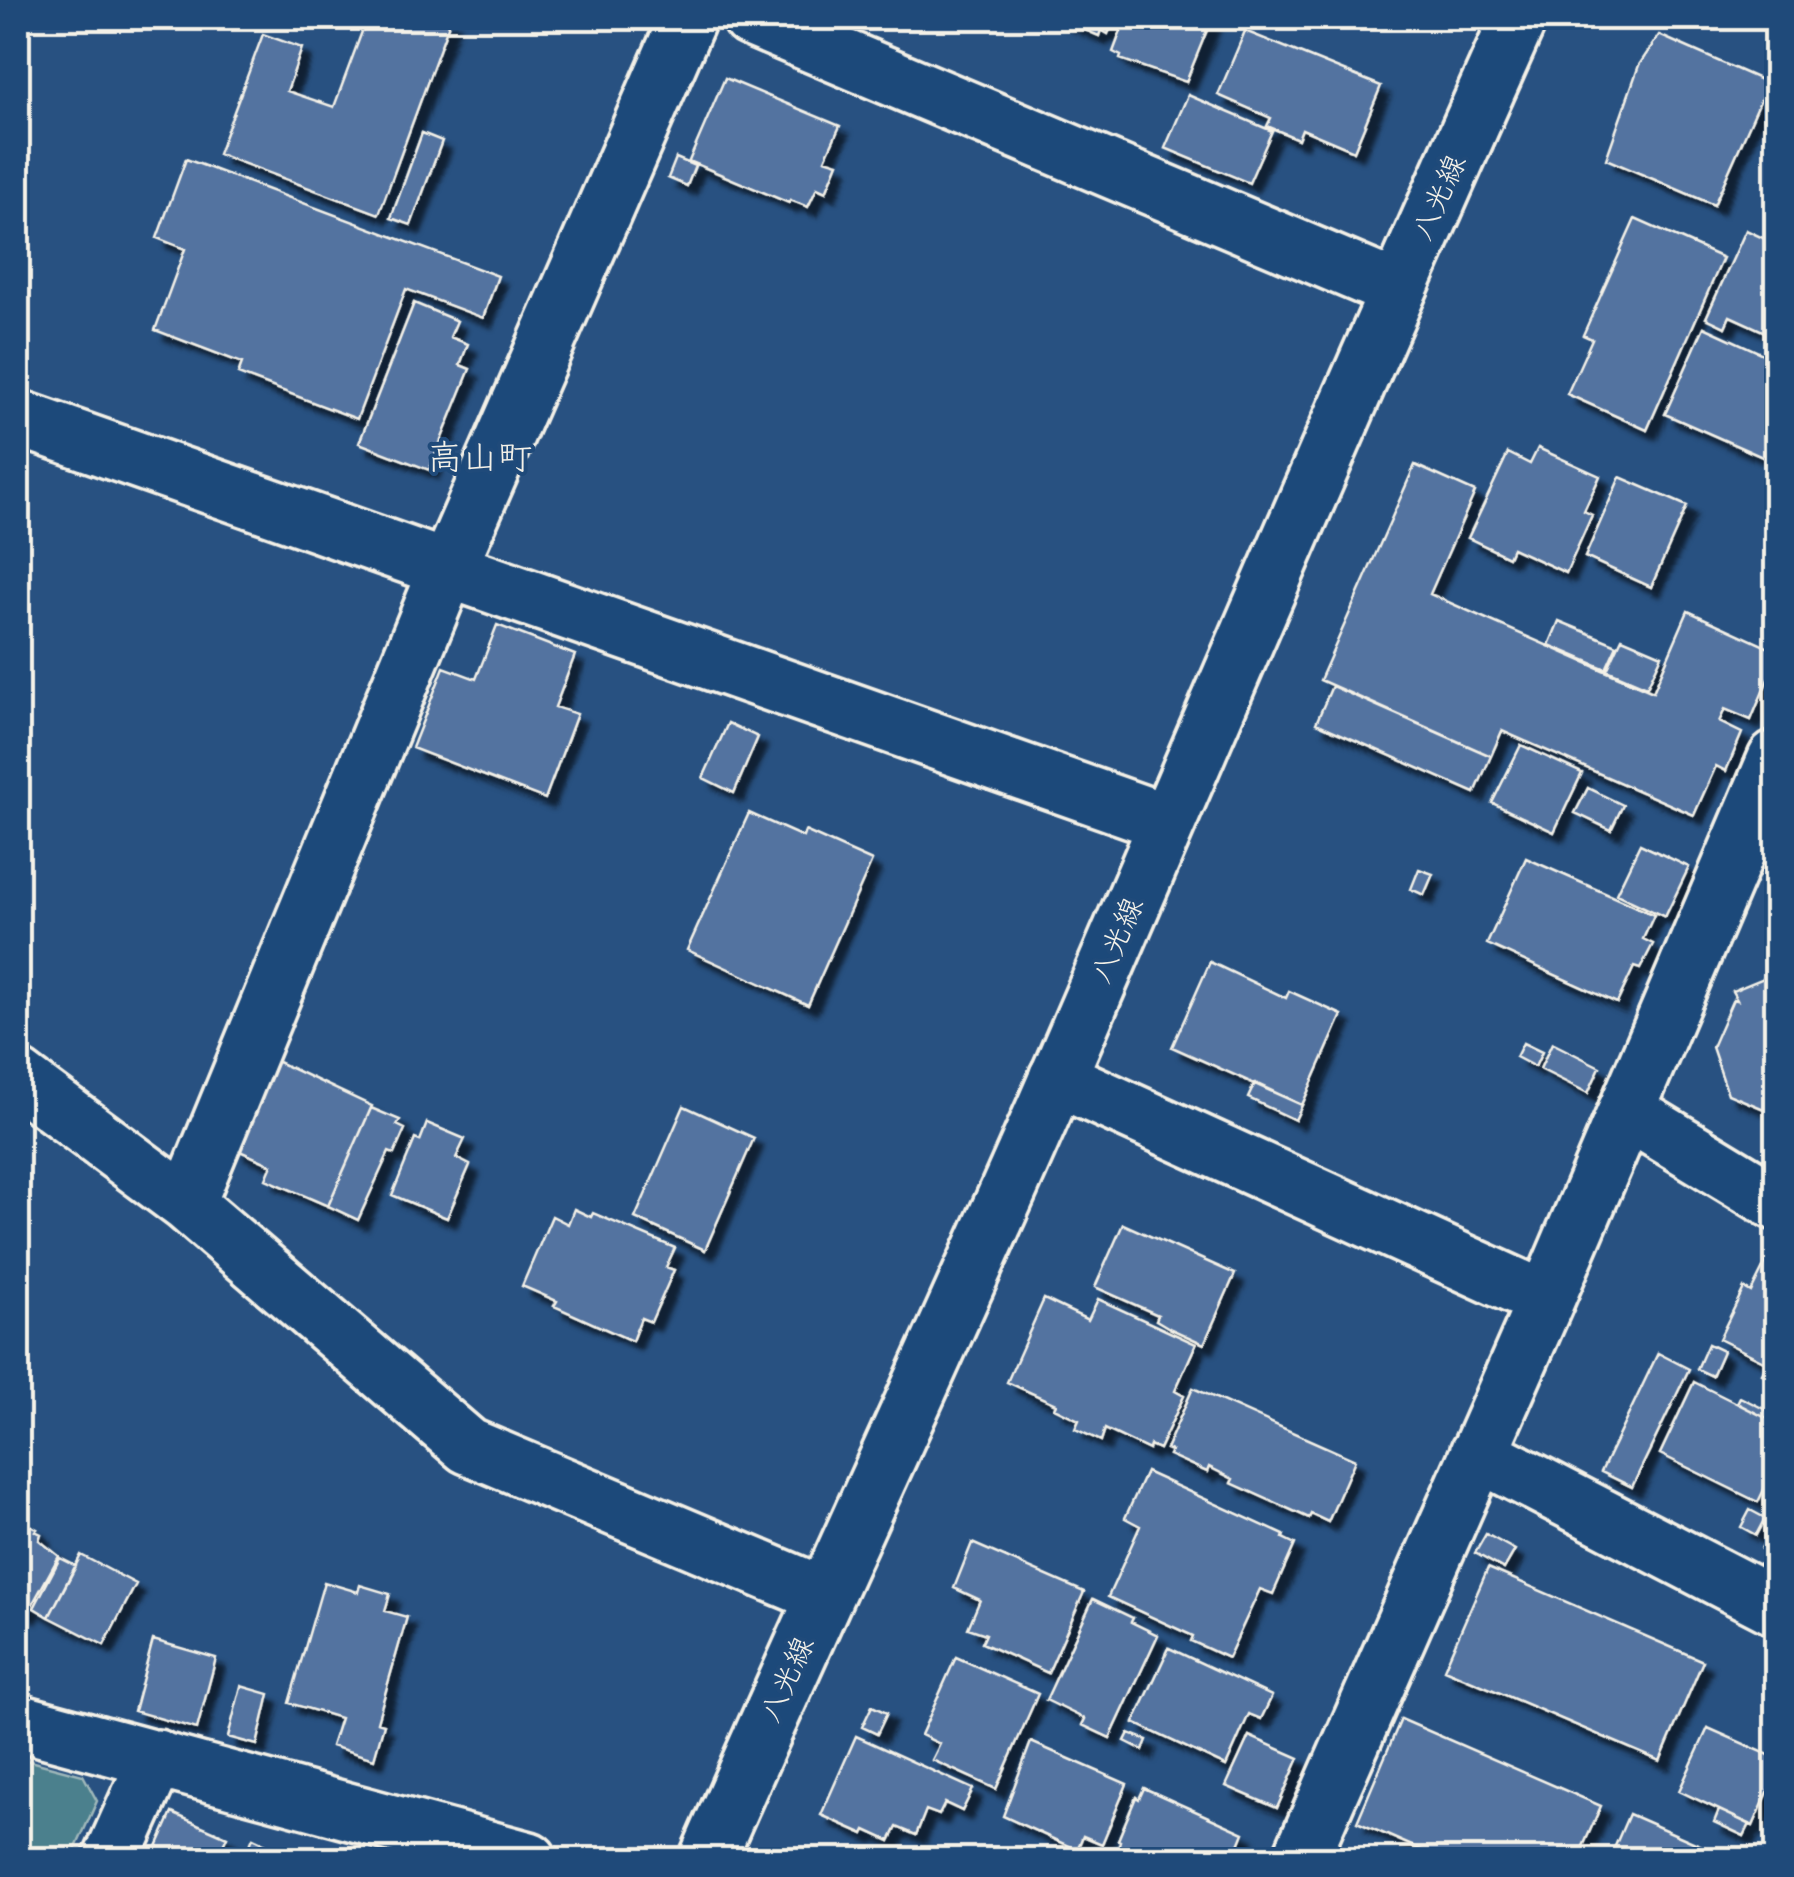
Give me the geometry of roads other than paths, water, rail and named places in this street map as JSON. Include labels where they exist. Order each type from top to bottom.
[{"type":"street","points":[[188,1204],[448,568],[688,18]]},
{"type":"street","points":[[750,18],[1397,290]]},
{"type":"street","name":"八光線","points":[[708,1860],[822,1595],[1057,1078],[1397,290],[1519,18]]},
{"type":"street","points":[[18,418],[1166,822]]},
{"type":"street","points":[[1300,1860],[1546,1300],[1776,759]]},
{"type":"street","points":[[18,1078],[188,1204],[468,1446],[822,1595]]},
{"type":"street","points":[[1057,1078],[1546,1300]]},
{"type":"street","points":[[1626,1111],[1776,1202]]},
{"type":"street","points":[[1478,1453],[1776,1607]]},
{"type":"street","points":[[18,1722],[528,1860]]},
{"type":"street","points":[[111,1860],[157,1758]]},
{"type":"district","name":"高山町","points":[[480,457]]}]
